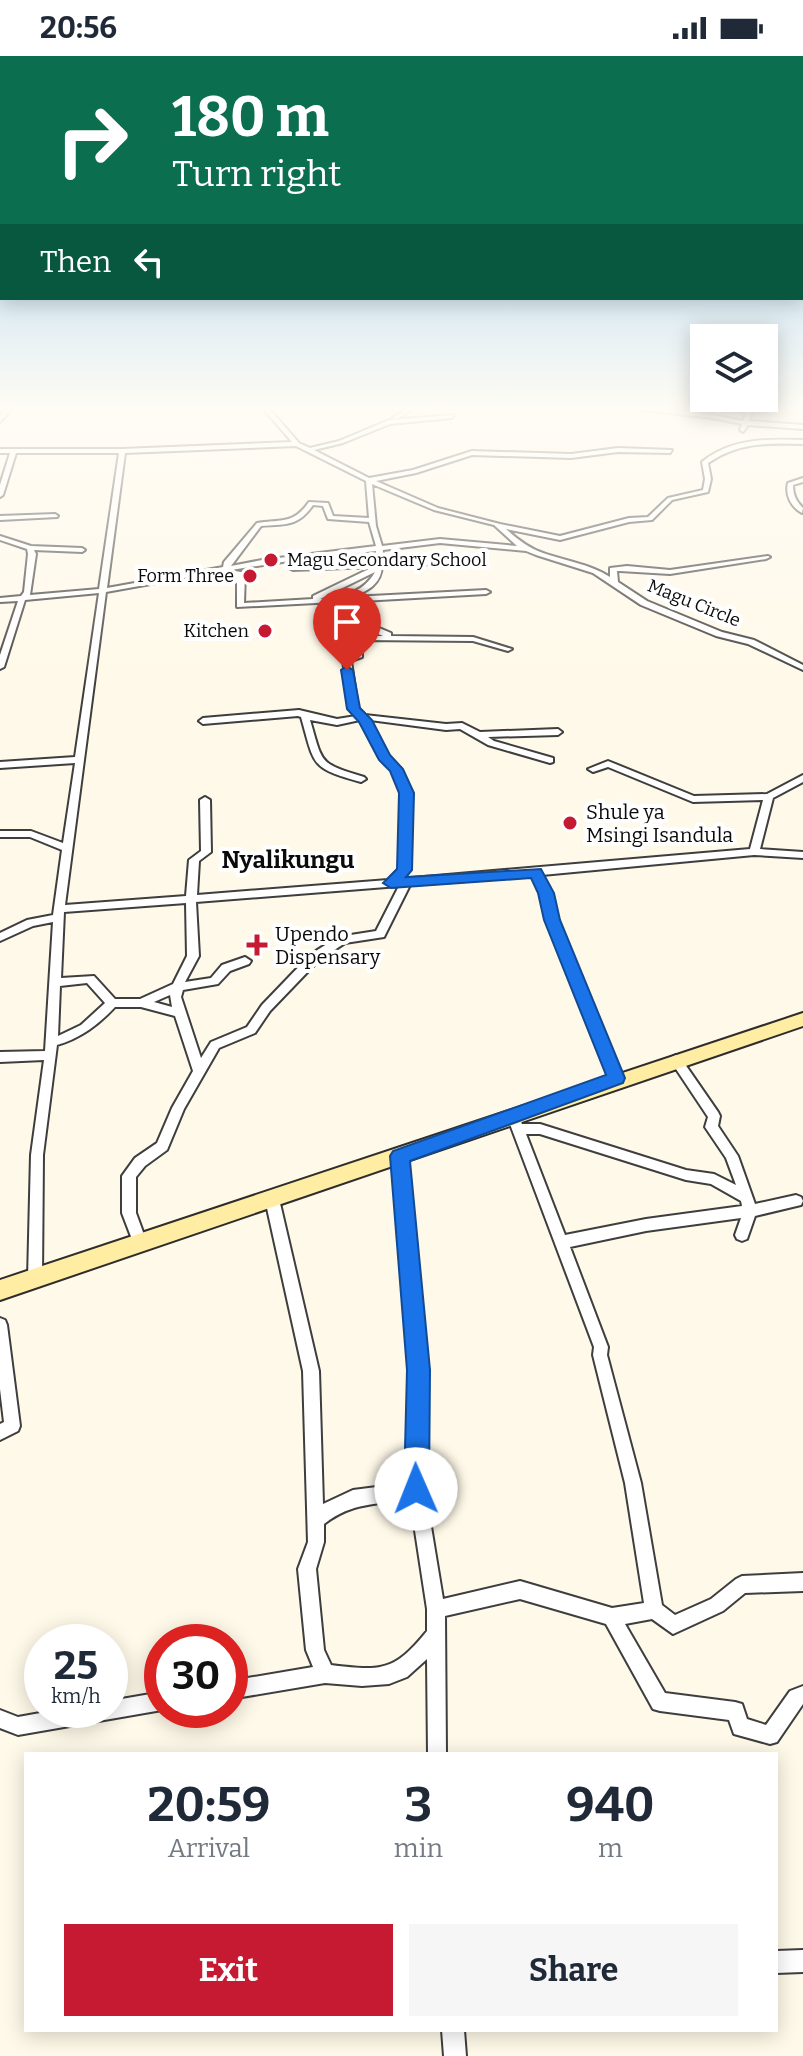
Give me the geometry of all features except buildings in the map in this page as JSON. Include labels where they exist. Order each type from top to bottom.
[{"type":"main road","points":[[0,1290],[400,1156],[516,1122],[616,1078],[803,1019]]},
{"type":"street","points":[[35,1279],[37,1155],[51,1049],[59,914],[77,760],[115,499]]},
{"type":"street","points":[[338,600],[368,588],[379,565],[380,549],[370,499]]},
{"type":"street","name":"Magu Circle","points":[[414,499],[436,509],[498,526],[530,550],[596,571],[644,603],[719,634],[751,642],[803,668]]},
{"type":"street","points":[[519,543],[560,538],[629,520],[650,519],[670,499]]},
{"type":"street","points":[[227,569],[259,524],[294,522],[301,519],[311,503],[326,504],[330,518],[372,520]]},
{"type":"street","points":[[0,518],[55,516]]},
{"type":"street","points":[[498,526],[560,538]]},
{"type":"street","points":[[0,538],[30,548],[82,550]]},
{"type":"street","points":[[0,600],[101,591],[192,572],[440,541],[530,550]]},
{"type":"street","points":[[0,667],[22,599],[28,593],[30,548]]},
{"type":"street","points":[[614,583],[613,570],[621,567],[665,572],[766,557]]},
{"type":"street","points":[[292,559],[293,568],[463,561]]},
{"type":"street","points":[[310,601],[379,565]]},
{"type":"street","points":[[227,569],[227,573],[241,573],[240,605],[486,592]]},
{"type":"street","points":[[338,600],[355,621],[389,636]]},
{"type":"street","points":[[338,600],[354,709],[362,717],[384,757],[396,769],[406,793],[404,870],[391,883]]},
{"type":"street","points":[[345,659],[358,657],[355,621]]},
{"type":"street","points":[[358,638],[473,639],[508,649]]},
{"type":"street","points":[[203,721],[288,714],[337,722],[362,717],[446,727],[462,726],[491,743],[550,760]]},
{"type":"street","points":[[305,716],[312,753],[321,764],[361,779]]},
{"type":"street","points":[[478,735],[558,732]]},
{"type":"street","points":[[0,765],[77,760]]},
{"type":"street","points":[[593,769],[608,764],[693,799],[769,797],[803,778]]},
{"type":"street","points":[[754,852],[769,797]]},
{"type":"street","points":[[199,1070],[175,997],[193,956],[191,899],[194,860],[206,852],[205,800]]},
{"type":"street","points":[[0,834],[31,834],[66,848]]},
{"type":"street","points":[[0,937],[59,914],[191,899],[754,852],[803,855]]},
{"type":"street","points":[[536,872],[546,893],[552,920],[616,1078]]},
{"type":"street","points":[[140,1243],[129,1213],[129,1176],[140,1162],[162,1146],[199,1070],[215,1045],[251,1030],[266,1008],[315,957],[342,940],[380,934],[406,882]]},
{"type":"street","points":[[141,1003],[178,987],[214,981],[226,968],[245,961]]},
{"type":"street","points":[[55,983],[90,979],[112,1003]]},
{"type":"street","points":[[0,1057],[51,1049],[91,1025],[112,1003],[141,1003],[180,1013]]},
{"type":"street","points":[[676,1060],[714,1116],[711,1127],[728,1145],[748,1204],[742,1235]]},
{"type":"street","points":[[516,1122],[608,1148],[619,1156],[686,1175],[714,1179],[748,1204]]},
{"type":"street","points":[[516,1122],[601,1347],[600,1355],[633,1483],[654,1610],[673,1625],[717,1605],[742,1585],[803,1582]]},
{"type":"street","points":[[400,1156],[418,1370],[416,1489],[436,1609],[437,1752]]},
{"type":"street","points":[[272,1199],[311,1371],[316,1542],[307,1569],[315,1650],[325,1674]]},
{"type":"street","points":[[563,1242],[748,1204],[796,1201]]},
{"type":"street","points":[[0,1325],[12,1426],[0,1432]]},
{"type":"street","points":[[315,1520],[351,1497],[416,1489]]},
{"type":"street","points":[[436,1609],[520,1590],[612,1617],[654,1610]]},
{"type":"street","points":[[612,1617],[660,1702],[735,1711],[741,1727],[770,1735],[796,1697],[803,1695]]},
{"type":"street","points":[[248,1687],[325,1674],[374,1679],[400,1673],[420,1656],[436,1634]]},
{"type":"street","points":[[0,1719],[18,1726],[144,1704]]},
{"type":"street","points":[[778,1962],[803,1961]]},
{"type":"street","points":[[453,2032],[455,2056]]},
{"type":"place","name":"Magu Secondary School","points":[[271,560]]},
{"type":"place","name":"Form Three","points":[[250,576]]},
{"type":"place","name":"Kitchen","points":[[265,631]]},
{"type":"place","name":"Shule ya Msingi Isandula","points":[[570,823]]},
{"type":"place","name":"Upendo Dispensary","points":[[257,945]]},
{"type":"district","name":"Nyalikungu","points":[[288,860]]},
{"type":"route","points":[[347,670],[354,709],[365,720],[384,757],[396,769],[406,793],[404,870],[391,883],[536,872],[546,893],[552,920],[616,1078],[400,1156],[418,1370],[416,1489]]}]
